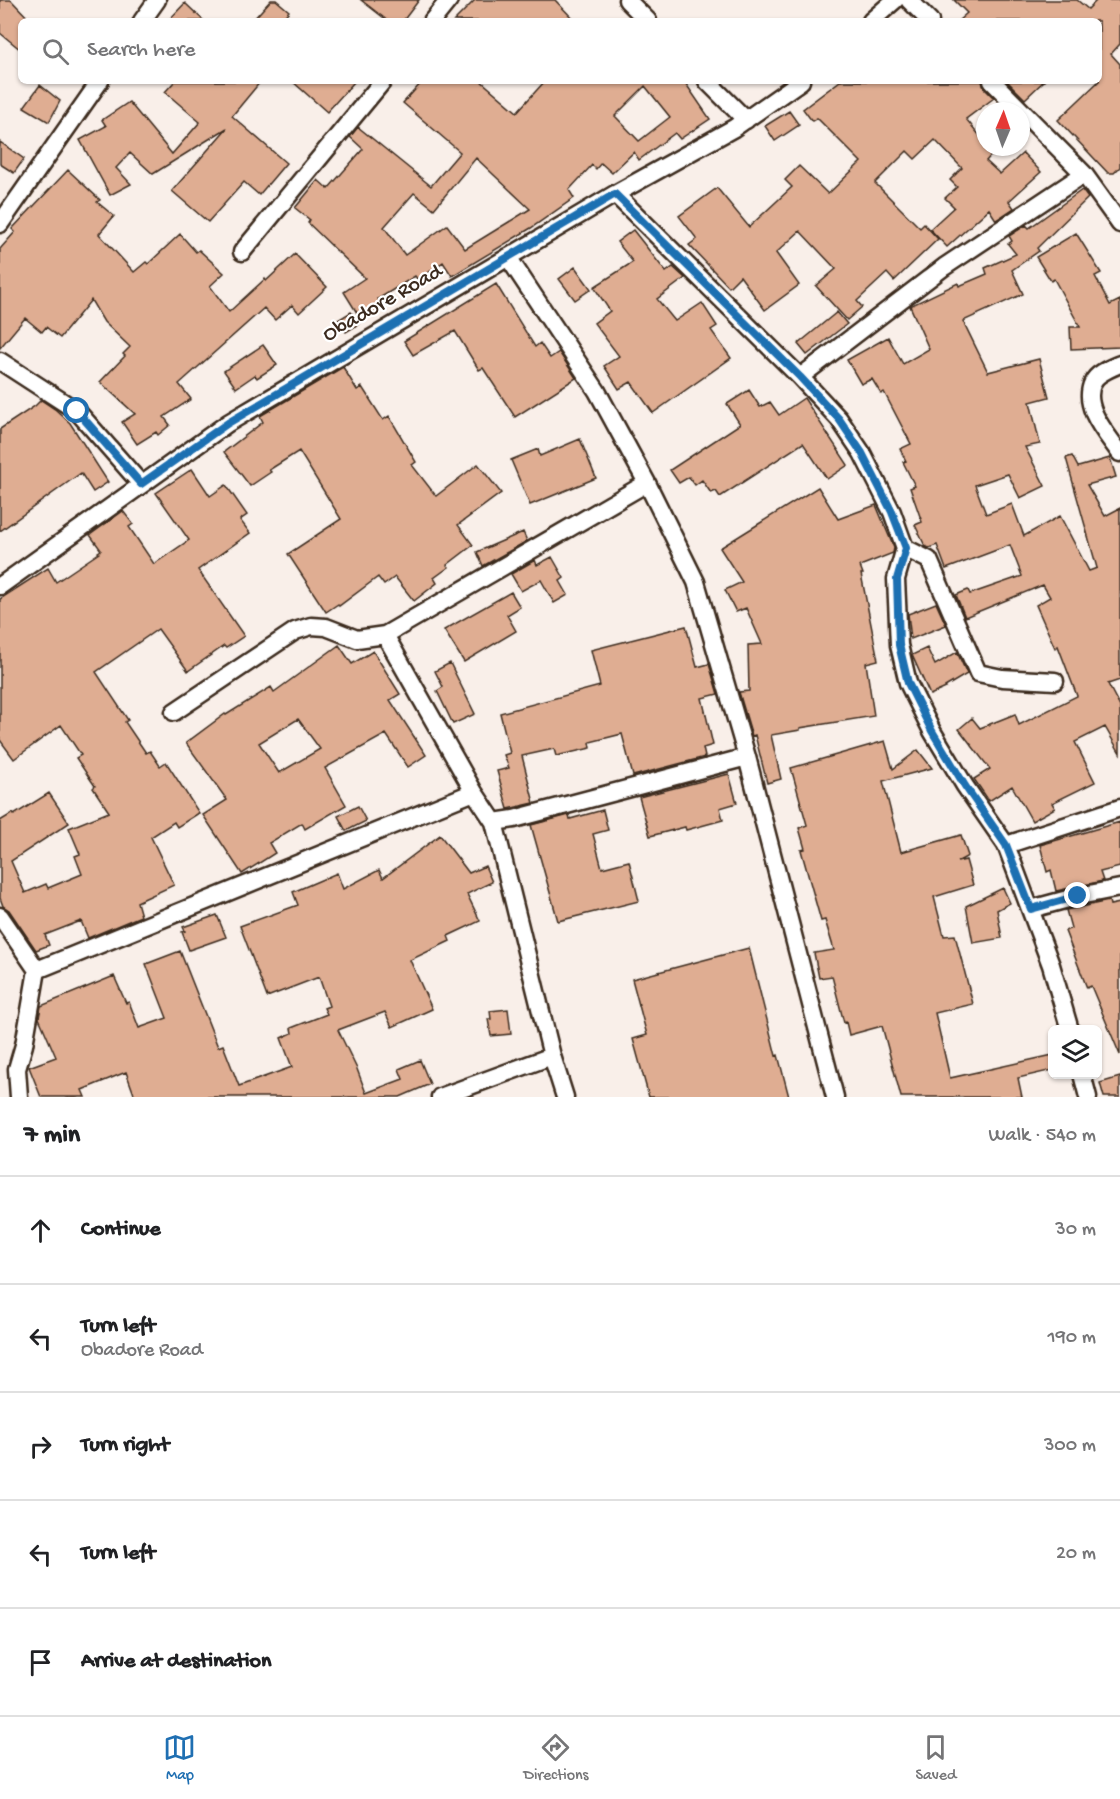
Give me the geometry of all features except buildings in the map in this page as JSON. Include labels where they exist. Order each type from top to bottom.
[{"type":"street","points":[[144,18],[157,0]]},
{"type":"street","points":[[434,18],[449,0]]},
{"type":"street","points":[[627,0],[645,18]]},
{"type":"street","points":[[874,18],[895,0]]},
{"type":"street","points":[[909,0],[927,18]]},
{"type":"street","points":[[0,224],[98,84]]},
{"type":"street","points":[[242,252],[381,84]]},
{"type":"street","points":[[710,84],[746,120]]},
{"type":"street","name":"Obadore Road","points":[[0,586],[228,423],[615,194],[734,128],[797,84]]},
{"type":"street","points":[[995,84],[1084,174],[1120,224]]},
{"type":"street","points":[[800,377],[944,267],[1084,174]]},
{"type":"street","points":[[615,194],[800,377],[839,419],[862,453],[892,512],[906,548],[897,579],[899,645],[908,683],[932,731],[965,786],[1006,845],[1052,965],[1069,1025]]},
{"type":"street","points":[[507,257],[597,391],[647,483],[700,593],[747,757],[836,1097]]},
{"type":"street","points":[[0,362],[77,411],[141,484]]},
{"type":"street","points":[[1120,364],[1100,374],[1093,381],[1090,394],[1091,408],[1120,453]]},
{"type":"street","points":[[174,712],[295,631],[311,627],[326,627],[357,639],[385,635],[647,483]]},
{"type":"street","points":[[906,548],[929,560],[978,673],[1002,678],[1055,681]]},
{"type":"street","points":[[385,635],[474,792],[494,822],[552,1056],[565,1097]]},
{"type":"street","points":[[494,822],[514,819],[747,757]]},
{"type":"street","points":[[37,970],[474,792]]},
{"type":"street","points":[[1006,845],[1120,808]]},
{"type":"street","points":[[1031,909],[1078,896],[1120,888]]},
{"type":"street","points":[[0,916],[37,970],[24,1046],[17,1069],[19,1097]]},
{"type":"street","points":[[440,1097],[552,1056]]},
{"type":"street","points":[[1083,1079],[1088,1097]]},
{"type":"route","points":[[77,411],[141,484],[228,423],[615,194],[800,377],[839,419],[862,453],[892,512],[906,548],[897,579],[899,645],[908,683],[932,731],[965,786],[1006,845],[1031,909],[1078,896]]}]
